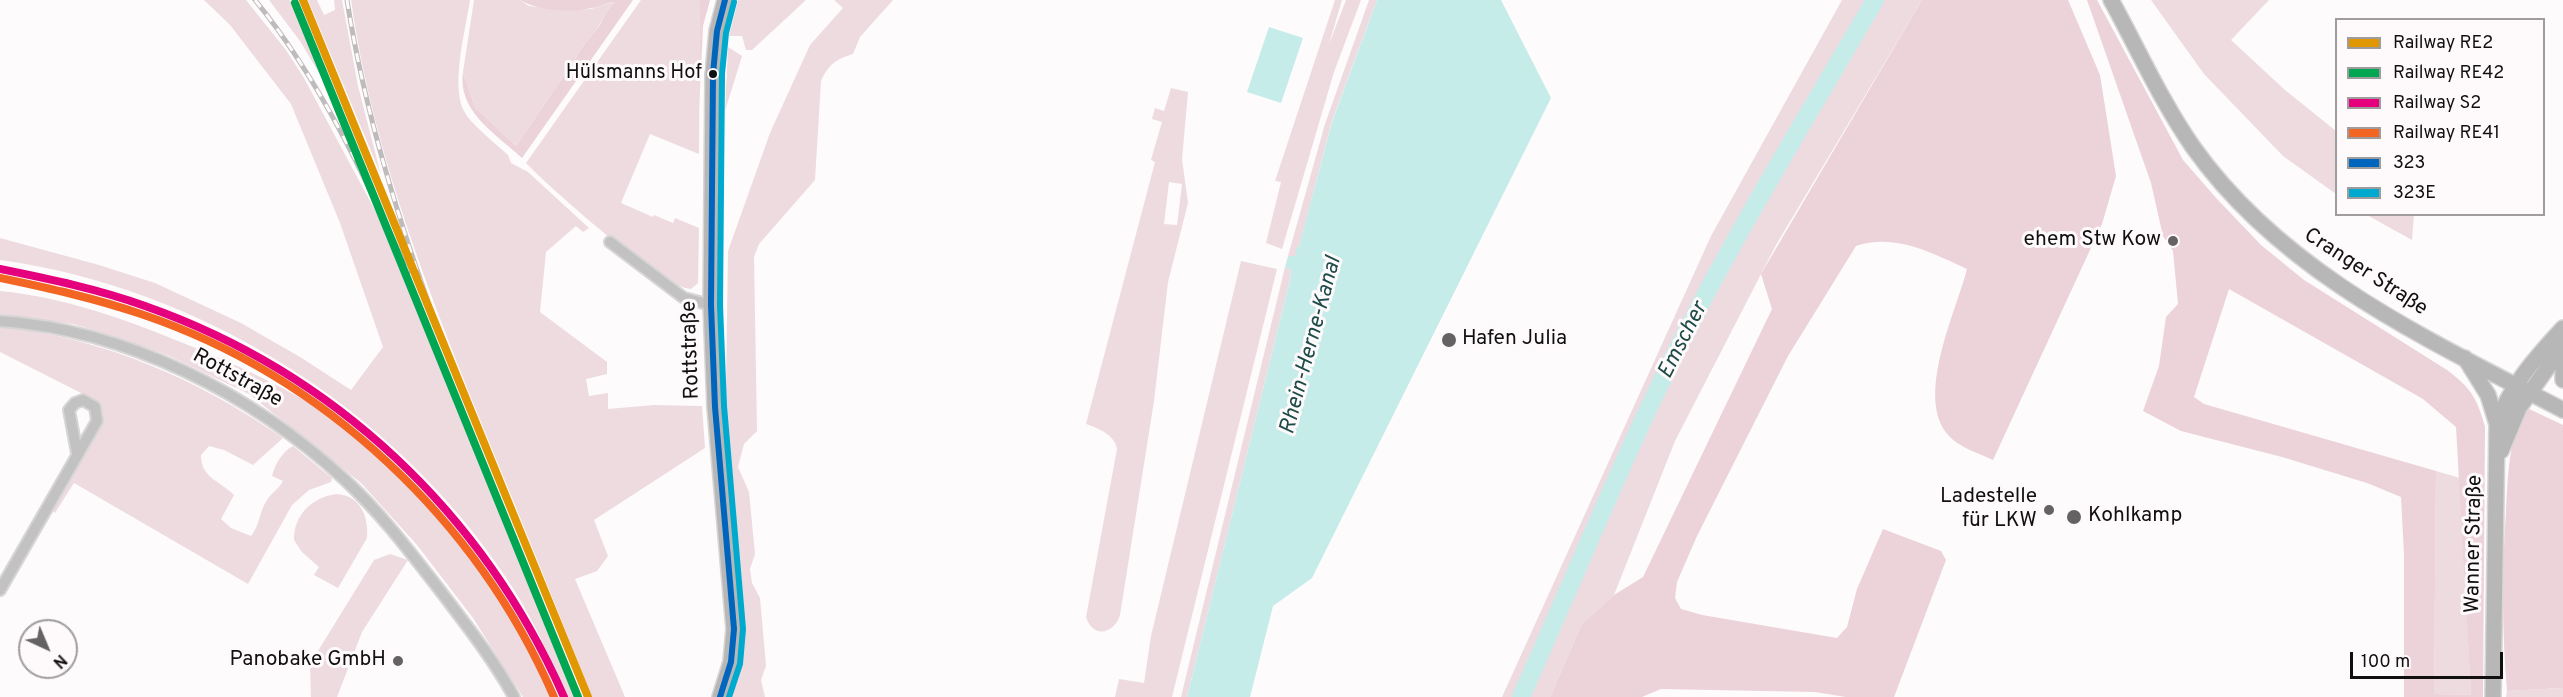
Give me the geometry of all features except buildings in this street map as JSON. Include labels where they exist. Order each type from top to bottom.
[{"type":"street","name":"Rottstraße","points":[[720,697],[731,662],[734,629],[715,407],[711,305],[713,74],[717,31],[724,0]]},
{"type":"street","name":"Cranger Straße","points":[[2111,0],[2178,124],[2220,182],[2281,243],[2334,283],[2465,358],[2563,410]]},
{"type":"street","points":[[610,242],[684,298],[711,305]]},
{"type":"street","name":"Rottstraße","points":[[0,321],[69,332],[118,345],[190,375],[280,427],[346,481],[391,529],[461,618],[514,697]]},
{"type":"street","name":"Wanner Straße","points":[[2493,697],[2497,424],[2501,411],[2517,386],[2561,336]]},
{"type":"street","name":"Wanner Straße","points":[[2497,464],[2516,414],[2532,394],[2561,336]]},
{"type":"street","points":[[2465,358],[2488,395],[2497,424]]},
{"type":"street","points":[[2563,359],[2563,380]]},
{"type":"street","points":[[0,590],[77,453]]},
{"type":"shaded area","points":[[204,0],[246,0],[286,50],[304,78],[378,216],[576,697],[567,697],[523,605],[505,576],[460,516],[407,460],[349,410],[286,366],[218,328],[147,297],[74,274],[0,260],[0,238],[155,283],[241,323],[351,390],[383,347],[340,223],[291,104],[230,25]]},
{"type":"shaded area","points":[[269,0],[290,0],[328,88],[300,41]]},
{"type":"shaded area","points":[[308,0],[317,0],[324,15],[335,10],[334,0],[342,0],[358,86],[381,175]]},
{"type":"shaded area","points":[[351,0],[470,0],[459,76],[459,92],[467,116],[508,155],[511,163],[528,172],[589,228],[583,232],[576,226],[546,252],[540,312],[607,362],[607,374],[586,379],[589,396],[608,393],[608,409],[654,405],[702,406],[705,448],[594,520],[608,556],[597,571],[575,579],[625,697],[592,697],[448,340],[408,229],[374,116]]},
{"type":"shaded area","points":[[474,0],[520,0],[529,6],[570,10],[591,9],[616,1],[581,48],[516,146],[475,107],[463,72]]},
{"type":"shaded area","points":[[520,0],[633,0],[522,158],[490,131],[472,110],[466,99],[463,72],[475,107],[516,146],[615,2],[584,10],[565,11],[536,7]]},
{"type":"shaded area","points":[[641,0],[700,0],[699,154],[650,134],[621,203],[653,217],[654,215],[673,223],[675,218],[699,228],[698,283],[691,289],[656,272],[632,255],[557,193],[526,163]]},
{"type":"shaded area","points":[[700,0],[710,0],[703,26],[699,109]]},
{"type":"shaded area","points":[[738,0],[806,0],[752,50],[746,50],[742,36],[729,36]]},
{"type":"shaded area","points":[[834,0],[893,0],[860,37],[853,54],[833,63],[824,75],[821,81],[815,180],[759,244],[754,257],[757,431],[744,444],[738,467],[749,492],[755,554],[750,569],[752,583],[760,598],[766,666],[761,680],[765,697],[730,697],[740,663],[742,630],[724,391],[726,387],[728,251],[770,133],[810,45],[843,8]]},
{"type":"shaded area","points":[[1335,0],[1342,0],[1329,44],[1346,0],[1361,0],[1334,72],[1282,249],[1266,243],[1281,182],[1275,181]]},
{"type":"shaded area","points":[[1369,0],[1377,0],[1332,121],[1299,248],[1295,256],[1288,256],[1325,124]]},
{"type":"shaded area","points":[[1842,0],[1922,0],[1776,245],[1675,441],[1614,595],[1582,624],[1550,697],[1502,697],[1711,236]]},
{"type":"shaded area","points":[[1922,0],[2068,0],[2100,75],[2116,176],[2102,224],[1993,460],[1964,447],[1949,436],[1939,420],[1936,400],[1936,378],[1941,354],[1967,269],[1927,251],[1899,243],[1885,242],[1856,246],[1788,356],[1697,536],[1677,582],[1675,598],[1681,609],[1702,615],[1837,638],[1847,627],[1857,589],[1883,529],[1941,551],[1946,560],[1894,697],[1846,697],[1815,692],[1661,689],[1642,697],[1550,697],[1582,624],[1614,595],[1643,577],[1772,309],[1761,274]]},
{"type":"shaded area","points":[[2087,0],[2097,0],[2183,160],[2261,245],[2304,280],[2447,370],[2462,382],[2476,401],[2485,427],[2483,697],[2404,697],[2404,554],[2401,497],[2367,483],[2282,457],[2181,431],[2143,411],[2159,366],[2166,317],[2178,304],[2173,251],[2163,236],[2151,183]],"holes":[[[2229,289],[2423,399],[2456,427],[2471,695],[2434,694],[2436,471],[2204,404],[2194,397]]]},
{"type":"shaded area","points":[[2151,0],[2269,0],[2231,40],[2285,90],[2335,130],[2335,193],[2283,156],[2204,74]]},
{"type":"shaded area","points":[[728,47],[742,56],[725,111]]},
{"type":"shaded area","points":[[1171,88],[1188,92],[1182,159],[1188,203],[1168,282],[1154,401],[1120,615],[1108,630],[1098,631],[1093,629],[1086,617],[1117,449],[1109,436],[1086,424],[1155,162],[1151,160],[1162,122],[1152,119],[1155,108],[1164,111]],"holes":[[[1169,182],[1182,184],[1177,225],[1164,224]]]},
{"type":"shaded area","points":[[2369,216],[2414,216],[2412,240]]},
{"type":"shaded area","points":[[1241,261],[1277,269],[1172,697],[1115,697],[1119,679],[1144,683],[1151,636]]},
{"type":"shaded area","points":[[1285,267],[1291,270],[1290,280],[1187,697],[1181,697]]},
{"type":"shaded area","points":[[0,291],[70,304],[161,334],[262,378],[338,421],[407,477],[465,544],[514,618],[553,697],[523,697],[473,618],[417,545],[361,483],[249,394],[167,355],[116,337],[73,324],[0,314]]},
{"type":"shaded area","points":[[0,326],[76,341],[148,364],[217,397],[283,438],[253,465],[224,450],[209,446],[201,455],[207,474],[234,495],[221,519],[231,528],[251,536],[267,500],[283,481],[272,476],[275,467],[282,455],[293,446],[332,478],[331,482],[309,490],[292,505],[248,584],[74,483],[55,513],[52,510],[100,424],[102,410],[93,399],[0,352]]},
{"type":"shaded area","points":[[2529,409],[2563,425],[2563,688],[2507,691],[2503,601],[2508,476],[2514,438]]},
{"type":"shaded area","points":[[2436,471],[2460,478],[2471,695],[2434,694]]},
{"type":"shaded area","points":[[336,494],[351,498],[357,503],[364,515],[367,530],[367,538],[338,588],[314,575],[319,567],[302,552],[294,540],[297,523],[306,509],[319,499]]},
{"type":"shaded area","points":[[390,554],[408,560],[362,632],[337,697],[311,697],[310,664],[374,560]]},
{"type":"shaded area","points":[[2563,688],[2563,697],[2506,697],[2507,691]]},
{"type":"water","name":"Rhein-Herne-Kanal","points":[[1377,0],[1501,0],[1551,98],[1312,578],[1273,606],[1250,697],[1187,697],[1290,280],[1291,270],[1285,267],[1288,256],[1295,256],[1297,247],[1299,247],[1332,122]]},
{"type":"water","points":[[1269,27],[1303,38],[1281,103],[1247,92]]},
{"type":"waterway","name":"Emscher","points":[[1521,697],[1621,468],[1686,332],[1754,206],[1875,0]]},
{"type":"railway","points":[[255,0],[301,63],[321,97],[358,166],[408,272]]},
{"type":"railway","points":[[347,0],[374,128],[398,213],[441,338]]},
{"type":"rail line","name":"RE2","points":[[303,0],[588,697]]},
{"type":"rail line","name":"RE42","points":[[295,3],[578,697]]},
{"type":"rail line","name":"S2","points":[[0,269],[109,294],[214,334],[279,369],[340,411],[395,458],[446,510],[491,568],[531,630],[564,697]]},
{"type":"rail line","name":"RE41","points":[[0,278],[123,308],[208,341],[272,375],[332,416],[388,462],[438,514],[483,571],[522,632],[554,697]]},
{"type":"transit line","name":"323","points":[[720,697],[731,662],[734,629],[715,407],[711,305],[713,74],[717,31],[725,0]]},
{"type":"transit line","name":"323E","points":[[729,697],[740,664],[743,629],[724,406],[720,305],[722,74],[726,33],[734,2]]},
{"type":"place","name":"Hülsmanns Hof","points":[[713,74]]},
{"type":"place","name":"ehem Stw Kow","points":[[2173,241]]},
{"type":"place","name":"Hafen Julia","points":[[1449,340]]},
{"type":"place","name":"Ladestelle für LKW","points":[[2049,510]]},
{"type":"place","name":"Kohlkamp","points":[[2074,517]]},
{"type":"place","name":"Panobake GmbH","points":[[398,661]]}]
